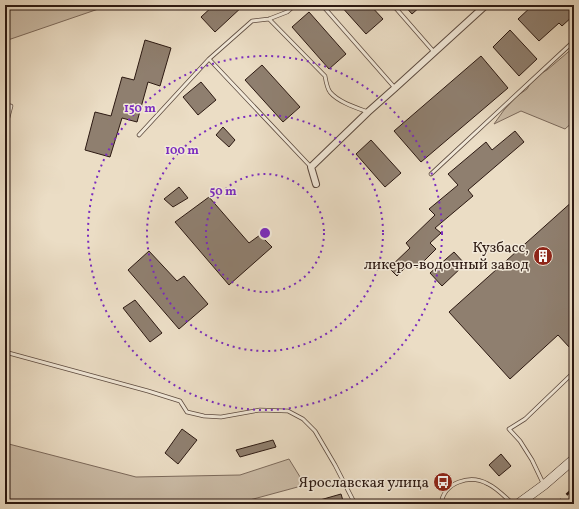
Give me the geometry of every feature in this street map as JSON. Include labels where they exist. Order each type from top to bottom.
[{"type":"main road","points":[[518,504],[544,485],[574,459]]},
{"type":"street","points":[[316,184],[311,167],[368,112],[486,5]]},
{"type":"lane","points":[[139,135],[209,59],[252,21],[269,19],[287,12],[295,5]]},
{"type":"lane","points":[[322,5],[396,88]]},
{"type":"lane","points":[[393,5],[434,52]]},
{"type":"lane","points":[[474,5],[480,11]]},
{"type":"lane","points":[[269,19],[325,76],[329,91],[347,104],[368,112]]},
{"type":"lane","points":[[431,174],[574,41]]},
{"type":"lane","points":[[209,59],[311,167]]},
{"type":"lane","points":[[5,105],[11,106],[5,129]]},
{"type":"lane","points":[[5,352],[180,401],[187,412],[204,416],[221,417],[260,410],[288,411],[303,419],[315,431],[335,465],[355,504]]},
{"type":"lane","points":[[544,485],[532,460],[520,441],[509,429],[525,419],[574,372]]},
{"type":"lane","points":[[441,504],[445,493],[451,485],[460,481],[479,480],[490,484],[513,504]]},
{"type":"shaded area","points":[[5,5],[110,5],[5,41]]},
{"type":"shaded area","points":[[574,47],[574,121],[565,129],[521,111],[494,124],[517,96],[527,89],[534,77],[547,70]]},
{"type":"shaded area","points":[[5,443],[136,477],[240,475],[289,459],[305,485],[235,504],[5,504]]},
{"type":"building","points":[[214,5],[244,5],[215,32],[201,17]]},
{"type":"building","points":[[340,5],[370,5],[383,19],[366,34]]},
{"type":"building","points":[[404,5],[422,5],[412,14]]},
{"type":"building","points":[[533,5],[574,5],[574,15],[562,26],[559,23],[539,41],[518,19]]},
{"type":"building","points":[[309,12],[346,54],[329,69],[292,27]]},
{"type":"building","points":[[510,30],[537,59],[519,76],[493,47]]},
{"type":"building","points":[[145,40],[171,48],[160,86],[148,82],[137,122],[122,118],[110,157],[85,150],[95,112],[111,116],[122,77],[134,80]]},
{"type":"building","points":[[481,56],[508,88],[421,162],[394,131]]},
{"type":"building","points":[[262,65],[300,107],[283,122],[245,80]]},
{"type":"building","points":[[201,82],[216,100],[198,115],[183,97]]},
{"type":"building","points":[[223,127],[235,140],[229,147],[216,135]]},
{"type":"building","points":[[515,131],[524,142],[468,190],[473,196],[435,228],[441,233],[430,243],[436,249],[417,268],[411,262],[397,276],[389,268],[410,248],[406,243],[435,215],[429,209],[458,185],[448,174],[486,142],[492,150]]},
{"type":"building","points":[[371,140],[401,173],[385,187],[356,154]]},
{"type":"building","points":[[179,187],[188,198],[173,207],[164,199]]},
{"type":"building","points":[[209,197],[249,243],[260,235],[272,247],[229,285],[175,222]]},
{"type":"building","name":"Кузбасс, ликеро-водочный завод","points":[[574,200],[574,344],[570,348],[558,335],[510,379],[449,312]]},
{"type":"building","points":[[149,251],[177,281],[184,276],[208,304],[179,329],[128,270]]},
{"type":"building","points":[[454,252],[465,264],[442,286],[430,273]]},
{"type":"building","points":[[135,300],[162,333],[150,342],[123,308]]},
{"type":"building","points":[[182,429],[197,440],[178,464],[165,453]]},
{"type":"building","points":[[273,440],[276,447],[240,457],[236,450]]},
{"type":"building","points":[[501,454],[511,466],[499,476],[489,465]]},
{"type":"building","points":[[341,494],[344,504],[313,504],[313,502]]},
{"type":"railway","points":[[556,504],[574,488]]},
{"type":"place","name":"Кузбасс, ликеро-водочный завод","points":[[543,256]]},
{"type":"place","name":"Ярославская улица","points":[[443,482]]}]
